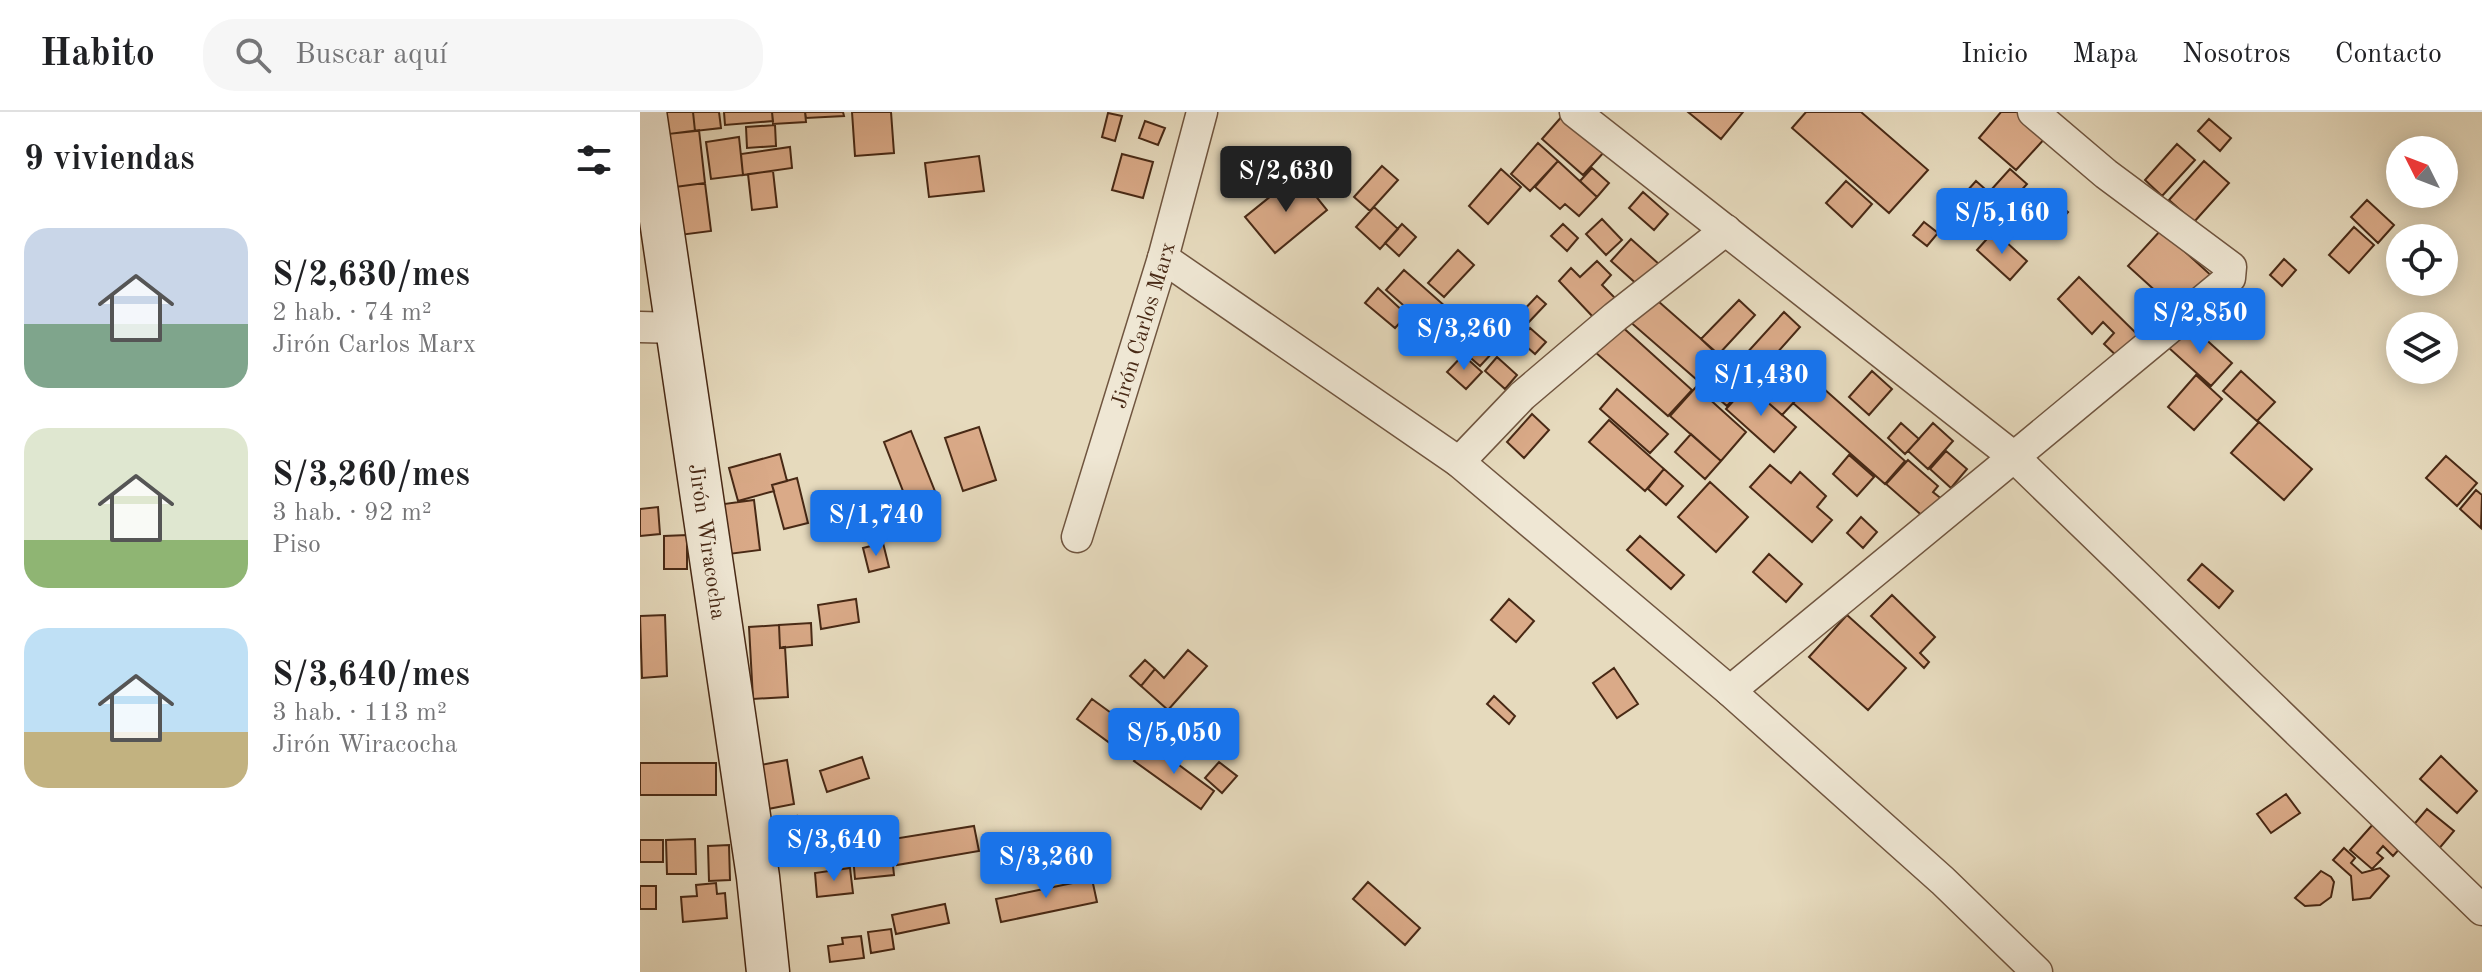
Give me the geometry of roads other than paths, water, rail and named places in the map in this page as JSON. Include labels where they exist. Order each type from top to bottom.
[{"type":"street","name":"Jirón Wiracocha","points":[[645,112],[659,328],[758,877],[768,972]]},
{"type":"street","name":"Jirón Carlos Marx","points":[[1077,537],[1163,258],[1202,112]]},
{"type":"street","points":[[1575,112],[2014,457],[2482,910]]},
{"type":"street","points":[[1730,691],[2230,278],[2231,267],[2106,174],[2033,112]]},
{"type":"street","points":[[1459,462],[1522,396],[1615,317],[1726,230]]},
{"type":"street","points":[[1163,258],[1459,462],[1730,691],[1943,881],[2037,972]]}]
